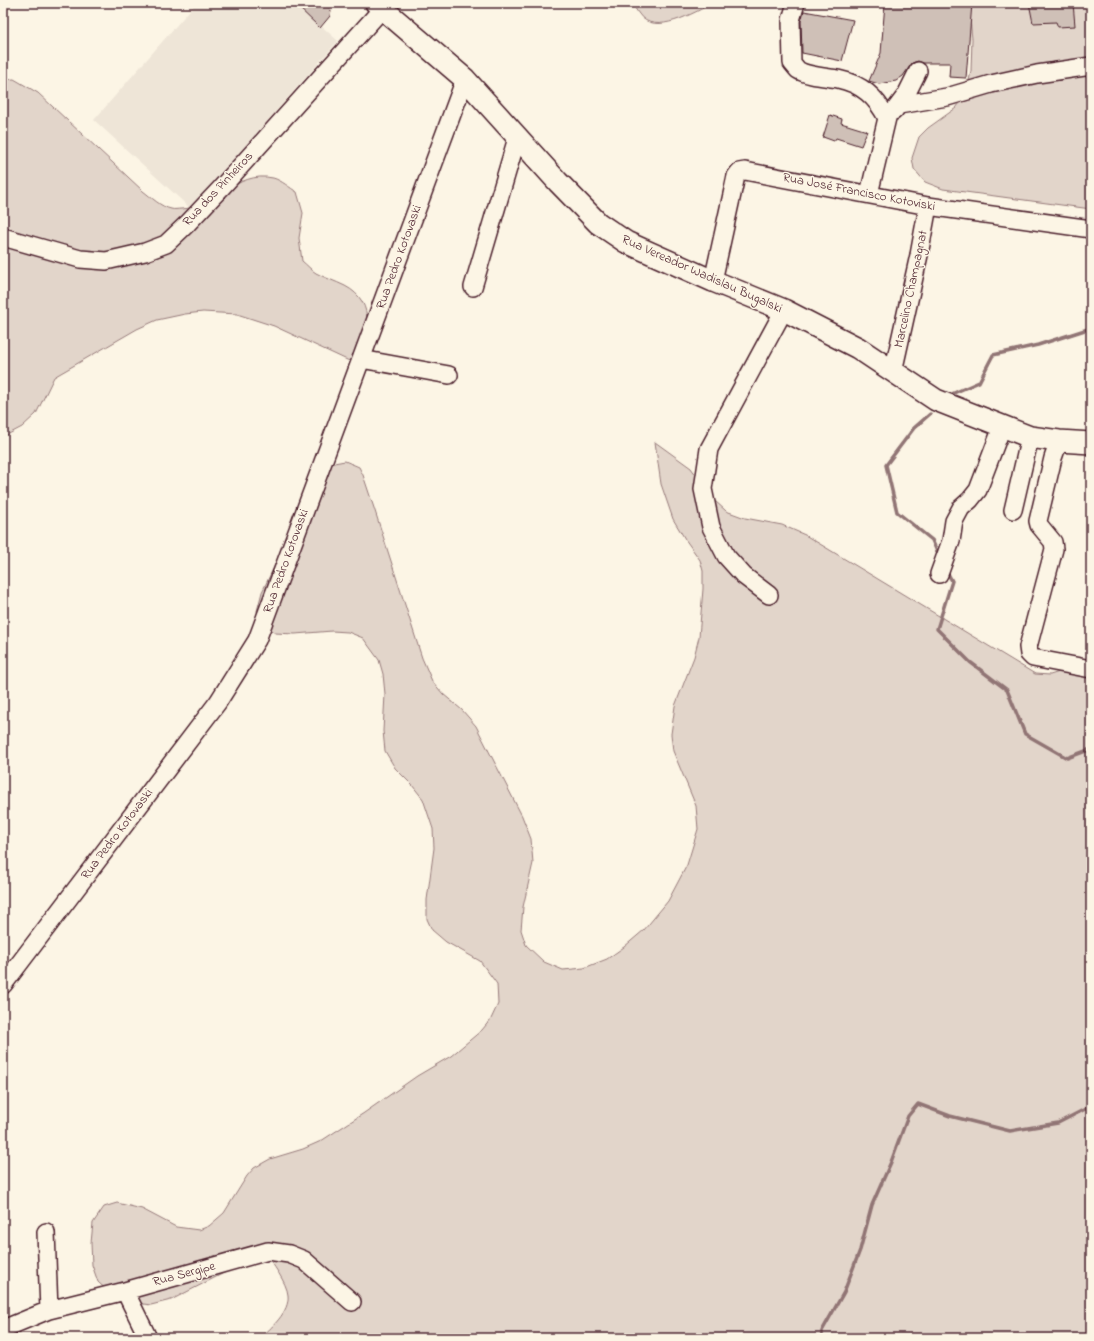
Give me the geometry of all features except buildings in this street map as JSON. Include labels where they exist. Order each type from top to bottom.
[{"type":"main road","name":"Rua Vereador Wadislau Bugalski","points":[[379,6],[465,79],[558,182],[598,223],[626,242],[712,281],[784,310],[858,348],[936,400],[1030,437],[1059,442],[1091,443]]},
{"type":"street","points":[[796,3],[791,20],[792,63],[798,70],[812,75],[840,79],[861,87],[875,98],[887,118]]},
{"type":"street","name":"Rua dos Pinheiros","points":[[3,236],[80,259],[106,261],[145,252],[166,244],[221,188],[379,6]]},
{"type":"street","points":[[899,105],[947,97],[991,84],[1037,74],[1091,66]]},
{"type":"street","points":[[869,194],[887,118],[899,105],[913,84],[918,71]]},
{"type":"street","name":"Rua Pedro Kotovaski","points":[[3,985],[218,702],[257,640],[465,79]]},
{"type":"street","points":[[473,287],[518,138]]},
{"type":"street","name":"Rua José Francisco Kotoviski","points":[[712,281],[736,176],[740,172],[745,171],[928,206],[1091,229]]},
{"type":"street","name":"Marcelino Champagnat","points":[[893,372],[919,255],[928,206]]},
{"type":"street","points":[[770,595],[744,576],[726,556],[711,527],[704,490],[709,449],[784,310]]},
{"type":"street","points":[[362,358],[448,375]]},
{"type":"street","points":[[939,574],[950,541],[954,521],[961,508],[978,490],[1002,427]]},
{"type":"street","points":[[1013,510],[1030,437]]},
{"type":"street","points":[[1059,442],[1053,458],[1038,521],[1038,525],[1053,542],[1054,549],[1028,647],[1029,654],[1033,658],[1091,669]]},
{"type":"street","points":[[46,1232],[49,1310]]},
{"type":"street","name":"Rua Sergipe","points":[[3,1329],[49,1310],[268,1251],[289,1254],[304,1260],[352,1302]]},
{"type":"street","points":[[125,1290],[148,1338]]},
{"type":"shaded area","points":[[196,3],[296,3],[338,41],[190,208],[94,120]]},
{"type":"shaded area","points":[[633,3],[713,3],[696,12],[675,20],[664,23],[654,23],[646,20],[638,13]]},
{"type":"shaded area","points":[[962,3],[1091,3],[1091,209],[943,189],[925,182],[914,169],[912,158],[919,137],[928,128],[956,108],[966,95],[971,71],[972,39],[970,19]]},
{"type":"shaded area","points":[[14,79],[38,93],[143,191],[156,202],[167,208],[181,209],[205,203],[237,184],[248,179],[260,177],[276,179],[297,192],[303,213],[299,238],[302,261],[316,273],[345,286],[355,293],[362,302],[366,311],[367,332],[360,366],[274,326],[237,314],[203,312],[185,314],[157,320],[137,329],[54,377],[36,414],[22,427],[3,437],[3,80]]},
{"type":"shaded area","points":[[655,442],[691,468],[714,500],[726,511],[745,518],[782,525],[805,535],[1035,674],[1050,675],[1084,664],[1091,666],[1091,1338],[260,1338],[279,1319],[288,1301],[285,1285],[279,1273],[265,1253],[171,1300],[151,1305],[128,1302],[112,1295],[98,1282],[92,1265],[91,1243],[93,1223],[104,1207],[117,1203],[142,1209],[176,1227],[199,1230],[209,1226],[224,1213],[247,1176],[254,1168],[270,1159],[303,1149],[321,1141],[417,1076],[451,1056],[482,1030],[491,1019],[498,1004],[497,984],[480,961],[446,942],[432,930],[427,919],[427,900],[434,848],[433,829],[423,799],[412,785],[395,768],[385,751],[383,731],[385,694],[383,674],[379,660],[363,638],[348,632],[332,631],[295,634],[275,633],[260,622],[257,611],[262,592],[323,465],[345,461],[359,467],[363,475],[422,658],[432,681],[443,694],[462,710],[476,726],[522,816],[531,839],[533,863],[523,907],[521,930],[526,945],[544,962],[563,970],[584,968],[607,959],[644,930],[668,901],[687,865],[698,829],[696,806],[673,751],[671,734],[675,706],[694,657],[699,637],[703,571],[700,560],[673,519],[661,484]]},
{"type":"waterway","points":[[947,396],[979,382],[993,355],[1038,345],[1091,328]]},
{"type":"waterway","points":[[930,414],[914,428],[886,465],[897,512],[932,540],[939,556]]},
{"type":"waterway","points":[[946,570],[952,581],[937,629],[970,662],[1007,690],[1025,734],[1067,758],[1091,749]]},
{"type":"waterway","points":[[822,1338],[822,1331],[844,1292],[860,1250],[872,1205],[891,1162],[908,1116],[918,1104],[950,1116],[1010,1131],[1058,1123],[1091,1106]]}]
